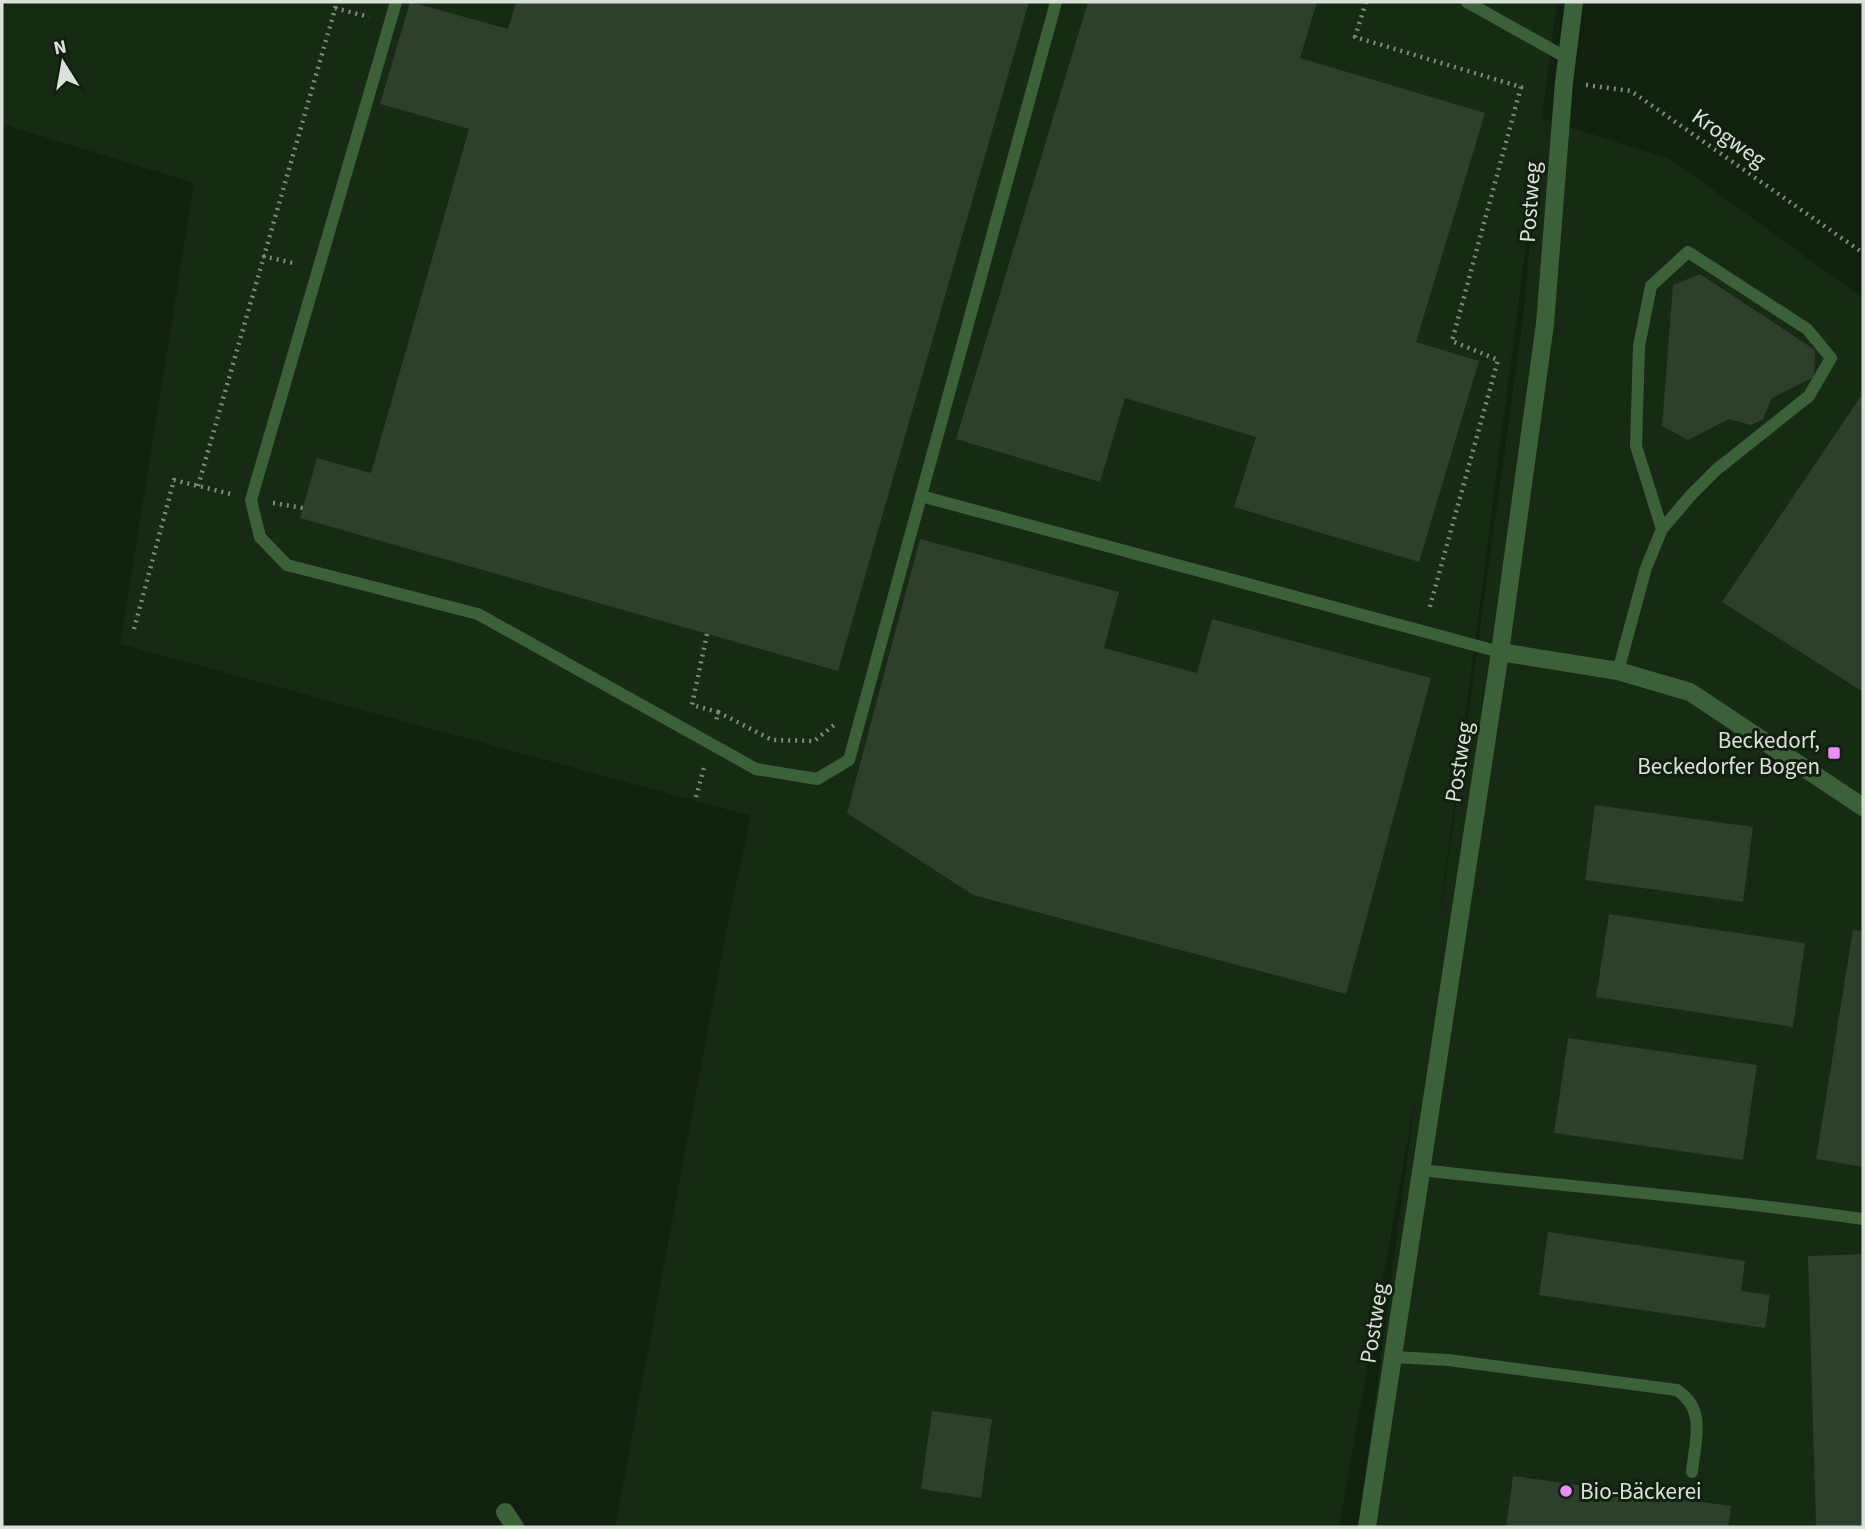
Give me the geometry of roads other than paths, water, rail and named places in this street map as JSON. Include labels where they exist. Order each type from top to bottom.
[{"type":"street","name":"Postweg","points":[[1367,1527],[1500,652],[1545,324],[1564,82],[1574,2]]},
{"type":"street","points":[[1500,652],[1618,671],[1690,692],[1863,807]]},
{"type":"lane","points":[[396,2],[251,500],[260,537],[287,565],[478,614],[756,769],[817,779],[849,760],[1056,2]]},
{"type":"lane","points":[[1468,2],[1567,58]]},
{"type":"lane","points":[[1618,671],[1646,568],[1662,528],[1716,470],[1809,396],[1831,358],[1807,329],[1688,252],[1651,286],[1639,346],[1636,446],[1662,528]]},
{"type":"lane","points":[[921,496],[1500,652]]},
{"type":"lane","points":[[1422,1170],[1776,1206],[1863,1219]]},
{"type":"lane","points":[[1394,1357],[1448,1360],[1677,1390],[1689,1398],[1698,1415],[1692,1472]]},
{"type":"place","name":"Beckedorf, Beckedorfer Bogen","points":[[1834,753]]},
{"type":"place","name":"Bio-Bäckerei","points":[[1566,1491]]}]
